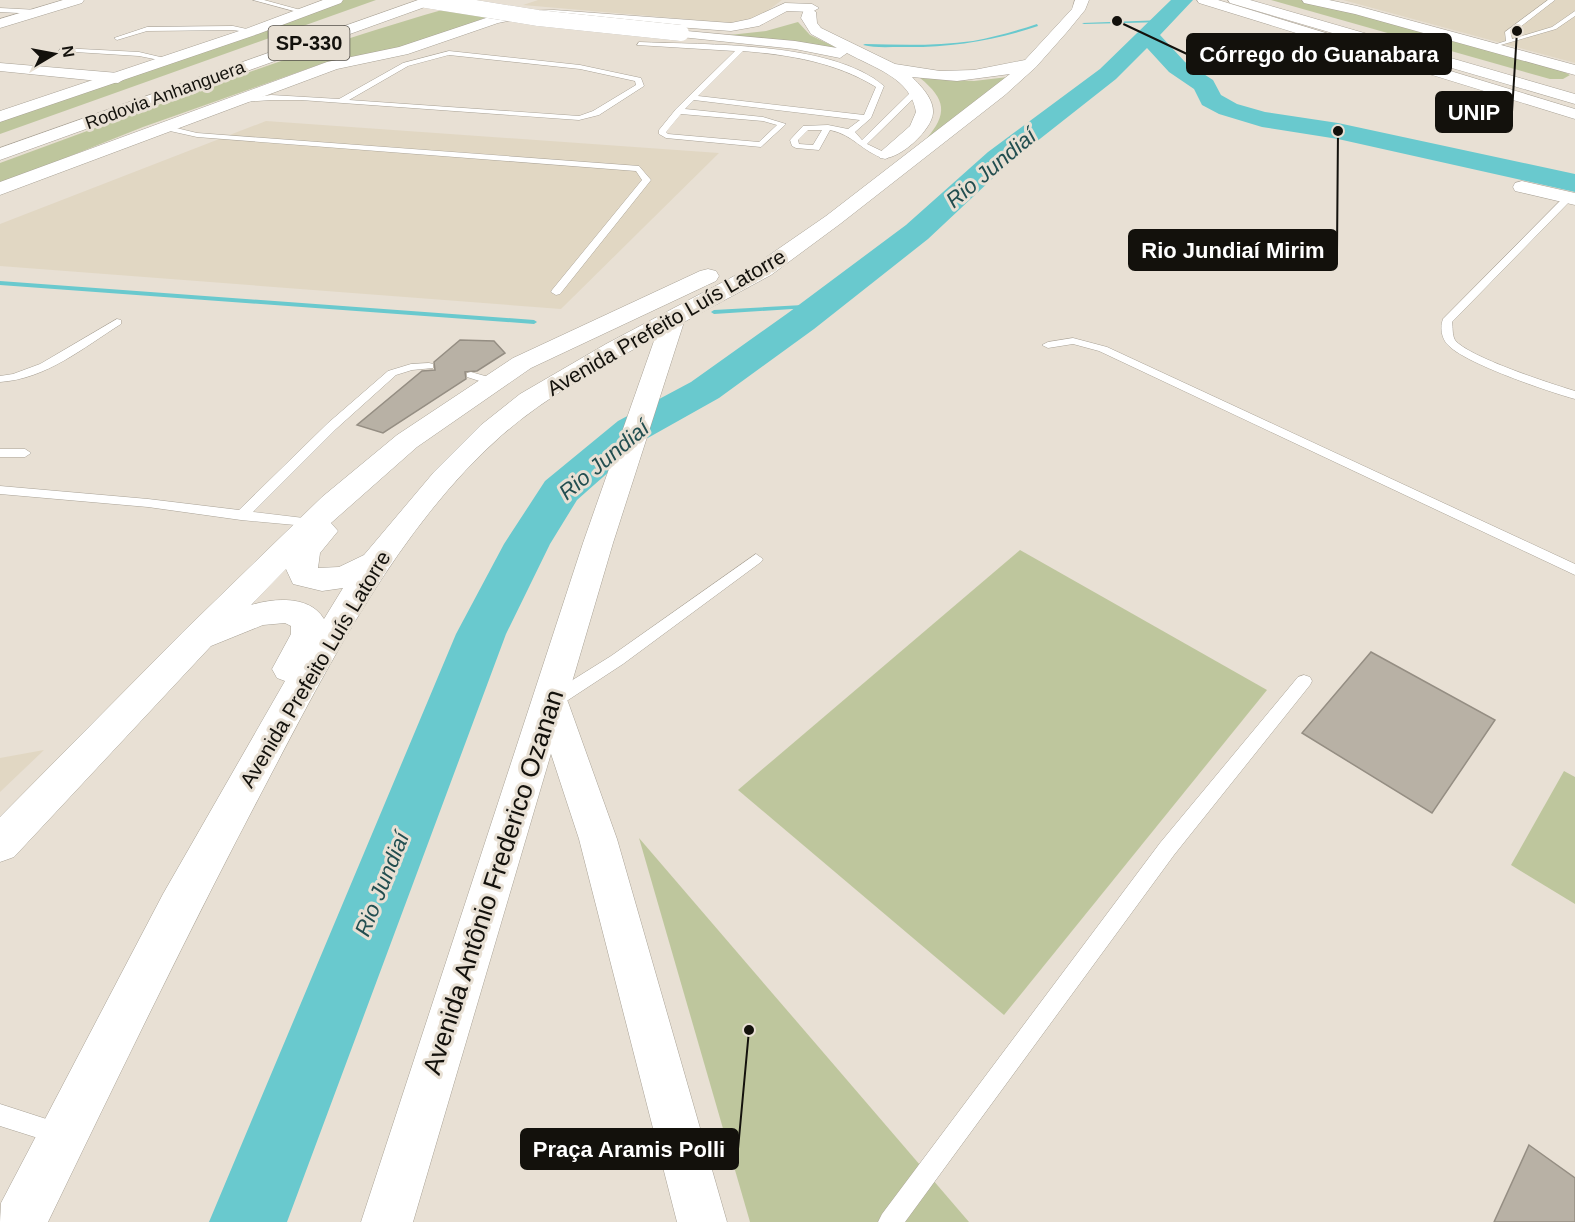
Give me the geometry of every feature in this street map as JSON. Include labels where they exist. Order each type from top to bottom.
[{"type":"main road","points":[[0,24],[77,0]]},
{"type":"main road","points":[[0,117],[170,60],[336,0]]},
{"type":"main road","name":"Rodovia Anhanguera","points":[[0,141],[407,0]]},
{"type":"main road","points":[[426,0],[538,18],[810,47],[928,75],[962,76],[1000,73],[1030,64]]},
{"type":"main road","name":"Rodovia Anhanguera","points":[[0,154],[431,0]]},
{"type":"main road","points":[[188,87],[396,20],[469,0]]},
{"type":"main road","name":"Avenida Prefeito Luís Latorre","points":[[20,1222],[178,908],[292,700],[375,563],[444,478],[491,431],[529,400],[615,349],[763,270],[945,135],[1030,64],[1068,22],[1082,0]]},
{"type":"main road","points":[[1204,0],[1277,12],[1575,99]]},
{"type":"main road","points":[[1261,0],[1575,91]]},
{"type":"main road","points":[[1309,0],[1358,10]]},
{"type":"main road","points":[[1327,0],[1575,70]]},
{"type":"main road","points":[[1229,3],[1575,114]]},
{"type":"main road","points":[[681,33],[723,34],[753,30],[788,21],[814,7]]},
{"type":"main road","points":[[814,7],[807,19],[820,34],[886,66]]},
{"type":"main road","points":[[0,189],[230,102],[283,90],[333,65],[403,51],[478,24],[518,15],[571,15],[730,27],[754,24],[785,8],[814,7]]},
{"type":"main road","points":[[1277,12],[1452,71],[1500,91]]},
{"type":"main road","points":[[166,83],[221,59]]},
{"type":"main road","name":"Avenida Prefeito Luís Latorre","points":[[3,840],[195,641],[332,504],[407,441],[452,412],[483,379],[722,269],[762,244],[873,151],[918,129],[925,115],[924,104],[917,91],[906,80],[886,66]]},
{"type":"main road","name":"Avenida Antônio Frederico Ozanan","points":[[387,1222],[598,543],[673,319]]},
{"type":"main road","points":[[375,563],[351,575],[328,581],[314,580],[304,576],[300,567],[302,557],[311,543],[452,412]]},
{"type":"main road","points":[[178,908],[195,832],[300,649],[308,634],[308,621],[300,614],[273,611],[195,641]]},
{"type":"street","points":[[0,67],[118,78]]},
{"type":"street","points":[[1522,187],[1571,199]]},
{"type":"street","points":[[550,702],[598,839],[702,1222]]},
{"type":"lane","points":[[256,0],[305,12]]},
{"type":"lane","points":[[1510,42],[1507,33],[1552,0]]},
{"type":"lane","points":[[0,10],[38,12]]},
{"type":"lane","points":[[1554,28],[1575,13]]},
{"type":"lane","points":[[1492,47],[1554,28],[1575,25]]},
{"type":"lane","points":[[117,38],[147,29],[233,28],[253,31]]},
{"type":"lane","points":[[639,44],[741,49],[829,62],[865,75],[880,86],[867,118],[850,132]]},
{"type":"lane","points":[[679,111],[763,119],[782,124],[761,145],[666,136],[662,132],[679,111],[741,49]]},
{"type":"lane","points":[[61,50],[139,54],[170,60]]},
{"type":"lane","points":[[283,90],[340,102],[579,118],[596,113],[640,86],[638,80],[591,69],[448,53],[429,55],[380,77],[340,102]]},
{"type":"lane","points":[[694,98],[867,118]]},
{"type":"lane","points":[[828,127],[850,132],[873,151]]},
{"type":"lane","points":[[164,128],[197,135],[639,169],[647,180],[556,292]]},
{"type":"lane","points":[[1571,199],[1447,321],[1447,332],[1452,343],[1470,355],[1575,395]]},
{"type":"lane","points":[[0,379],[10,380],[32,373],[117,322]]},
{"type":"lane","points":[[1048,345],[1073,341],[1103,349],[1575,570]]},
{"type":"lane","points":[[242,516],[332,426],[392,373],[411,367],[429,366]]},
{"type":"lane","points":[[0,453],[25,453]]},
{"type":"lane","points":[[0,490],[148,503],[312,524]]},
{"type":"lane","points":[[550,702],[617,660],[756,559]]},
{"type":"lane","points":[[890,1222],[1167,849],[1304,681]]},
{"type":"lane","points":[[0,1115],[63,1135]]},
{"type":"shaded area","points":[[538,0],[782,0],[758,18],[730,23],[523,5]]},
{"type":"shaded area","points":[[1343,0],[1575,0],[1575,63]]},
{"type":"shaded area","points":[[266,121],[719,153],[561,309],[0,266],[0,224]]},
{"type":"shaded area","points":[[44,750],[0,792],[0,758]]},
{"type":"green space","points":[[343,0],[376,0],[0,134],[0,121],[202,53]]},
{"type":"green space","points":[[1271,0],[1300,0],[1349,11],[1558,69],[1570,75],[1563,79],[1550,79]]},
{"type":"green space","points":[[449,8],[493,15],[401,49],[324,63],[143,127],[0,184],[0,163],[279,62]]},
{"type":"green space","points":[[798,22],[810,35],[837,48],[720,36],[766,31]]},
{"type":"green space","points":[[1008,77],[926,139],[938,122],[941,107],[935,93],[920,78],[974,81]]},
{"type":"green space","points":[[1020,550],[1267,690],[1004,1015],[738,790]]},
{"type":"green space","points":[[1564,771],[1575,777],[1575,904],[1511,865]]},
{"type":"green space","points":[[639,838],[969,1222],[750,1222]]},
{"type":"building","points":[[460,340],[494,341],[505,353],[477,371],[465,372],[466,379],[383,433],[357,425],[422,371],[435,370],[434,362]]},
{"type":"building","points":[[1371,652],[1495,720],[1432,813],[1302,733]]},
{"type":"building","points":[[1529,1145],[1575,1178],[1575,1222],[1494,1222]]},
{"type":"waterway","name":"Rio Jundiaí","points":[[1147,35],[1183,0]]},
{"type":"waterway","points":[[1084,23],[1164,21]]},
{"type":"waterway","points":[[865,45],[931,46],[973,42],[1037,25]]},
{"type":"waterway","name":"Rio Jundiaí","points":[[248,1222],[481,634],[527,544],[560,491],[632,430],[705,390],[801,321],[917,232],[998,158],[1108,74],[1147,35]]},
{"type":"waterway","points":[[1147,35],[1177,67],[1204,85],[1211,100],[1228,109],[1262,119],[1338,131],[1575,183]]},
{"type":"waterway","points":[[0,283],[534,322]]},
{"type":"waterway","points":[[714,312],[821,306]]},
{"type":"place","name":"Córrego do Guanabara","points":[[1117,21]]},
{"type":"place","name":"UNIP","points":[[1517,31]]},
{"type":"place","name":"Rio Jundiaí Mirim","points":[[1338,131]]},
{"type":"place","name":"Praça Aramis Polli","points":[[749,1030]]}]
